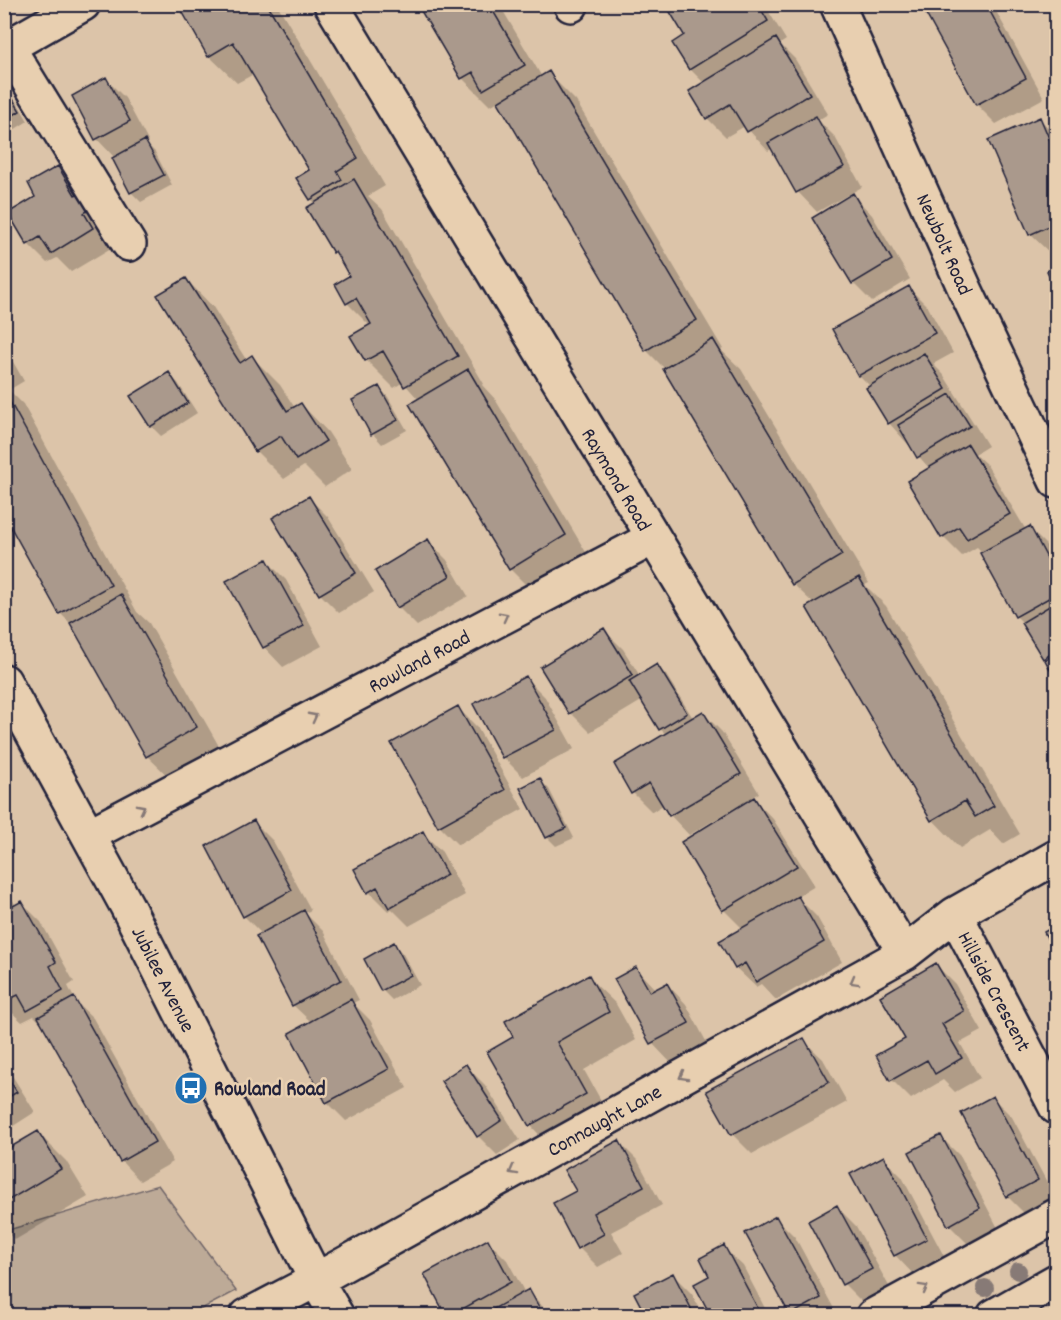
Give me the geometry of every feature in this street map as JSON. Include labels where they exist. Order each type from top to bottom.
[{"type":"street","points":[[83,4],[6,46],[129,244]]},
{"type":"street","name":"Raymond Road","points":[[331,4],[905,953]]},
{"type":"street","name":"Newbolt Road","points":[[837,4],[965,289],[1056,481]]},
{"type":"street","name":"Rowland Road","points":[[89,835],[653,537]]},
{"type":"street","name":"Jubilee Avenue","points":[[4,681],[127,906],[336,1316]]},
{"type":"street","name":"Hillside Crescent","points":[[1056,857],[955,914],[1056,1107]]},
{"type":"street","name":"Connaught Lane","points":[[247,1316],[316,1280],[905,953],[955,914]]},
{"type":"street","points":[[873,1316],[1056,1216]]},
{"type":"street","points":[[994,1316],[1056,1281]]},
{"type":"shaded area","points":[[158,1185],[236,1291],[190,1315],[5,1315],[5,1231]]},
{"type":"building","points":[[178,4],[267,4],[358,158],[337,171],[342,180],[310,200],[296,178],[309,170],[233,42],[208,57]]},
{"type":"building","points":[[417,4],[489,4],[525,65],[483,90],[473,72],[461,79]]},
{"type":"building","points":[[682,4],[758,4],[768,21],[689,70],[672,43],[684,35],[670,12]]},
{"type":"building","points":[[943,4],[986,4],[1026,78],[976,105],[926,14]]},
{"type":"building","points":[[776,38],[810,94],[747,132],[730,104],[706,119],[689,91]]},
{"type":"building","points":[[549,71],[697,320],[645,351],[498,102]]},
{"type":"building","points":[[106,77],[130,121],[95,140],[72,96]]},
{"type":"building","points":[[8,91],[20,111],[4,121],[4,93]]},
{"type":"building","points":[[816,116],[844,167],[796,193],[768,143]]},
{"type":"building","points":[[1040,117],[1056,155],[1056,223],[1029,235],[988,140]]},
{"type":"building","points":[[145,140],[164,175],[130,193],[112,158]]},
{"type":"building","points":[[58,166],[75,195],[86,189],[95,206],[84,213],[93,228],[51,254],[40,237],[27,245],[8,213],[35,197],[28,183]]},
{"type":"building","points":[[354,179],[458,356],[404,387],[383,351],[365,361],[350,336],[371,324],[356,298],[346,304],[335,284],[349,276],[306,208]]},
{"type":"building","points":[[853,193],[892,260],[852,284],[812,218]]},
{"type":"building","points":[[1056,265],[1056,289],[1047,271]]},
{"type":"building","points":[[186,278],[240,363],[252,355],[287,411],[301,403],[326,441],[296,460],[281,436],[255,452],[157,295]]},
{"type":"building","points":[[909,286],[935,333],[858,376],[832,329]]},
{"type":"building","points":[[713,339],[842,555],[792,585],[663,369]]},
{"type":"building","points":[[924,353],[946,389],[888,424],[866,388]]},
{"type":"building","points":[[468,369],[566,535],[509,570],[409,404]]},
{"type":"building","points":[[169,372],[188,403],[150,427],[130,396]]},
{"type":"building","points":[[379,386],[398,420],[371,435],[352,400]]},
{"type":"building","points":[[4,391],[111,585],[59,614],[4,515]]},
{"type":"building","points":[[950,394],[970,426],[917,458],[898,425]]},
{"type":"building","points":[[968,444],[1010,514],[967,539],[959,527],[941,538],[907,481]]},
{"type":"building","points":[[309,496],[356,573],[319,595],[272,518]]},
{"type":"building","points":[[1030,526],[1056,575],[1056,594],[1015,617],[980,553]]},
{"type":"building","points":[[428,539],[450,576],[397,608],[375,571]]},
{"type":"building","points":[[267,559],[304,626],[263,648],[226,581]]},
{"type":"building","points":[[859,577],[994,806],[975,817],[965,801],[931,821],[806,607]]},
{"type":"building","points":[[121,594],[197,727],[146,757],[70,623]]},
{"type":"building","points":[[1056,602],[1056,651],[1043,659],[1021,623]]},
{"type":"building","points":[[604,628],[633,675],[569,714],[540,667]]},
{"type":"building","points":[[1056,653],[1056,681],[1045,660]]},
{"type":"building","points":[[657,664],[687,713],[659,730],[629,681]]},
{"type":"building","points":[[526,676],[556,730],[502,758],[473,704]]},
{"type":"building","points":[[458,706],[505,790],[438,827],[391,743]]},
{"type":"building","points":[[703,711],[741,774],[669,816],[649,783],[631,794],[614,764]]},
{"type":"building","points":[[540,778],[566,828],[546,838],[520,788]]},
{"type":"building","points":[[754,797],[797,866],[722,911],[681,842]]},
{"type":"building","points":[[254,820],[292,890],[243,917],[206,846]]},
{"type":"building","points":[[423,831],[447,875],[389,908],[377,887],[367,893],[354,869]]},
{"type":"building","points":[[798,896],[824,942],[756,982],[745,963],[735,969],[719,941]]},
{"type":"building","points":[[22,901],[56,962],[50,966],[63,991],[27,1011],[18,995],[4,1002],[4,911]]},
{"type":"building","points":[[304,910],[341,980],[292,1006],[256,936]]},
{"type":"building","points":[[1056,925],[1056,955],[1044,932]]},
{"type":"building","points":[[394,942],[411,975],[381,991],[364,959]]},
{"type":"building","points":[[936,963],[964,1011],[942,1024],[962,1058],[935,1074],[927,1060],[890,1081],[876,1055],[905,1039],[880,996]]},
{"type":"building","points":[[636,967],[650,992],[667,983],[689,1023],[650,1044],[614,979]]},
{"type":"building","points":[[589,975],[609,1012],[557,1042],[586,1094],[529,1126],[487,1052],[513,1037],[505,1021]]},
{"type":"building","points":[[74,997],[155,1142],[120,1162],[38,1017]]},
{"type":"building","points":[[351,999],[389,1069],[326,1103],[289,1033]]},
{"type":"building","points":[[804,1038],[829,1082],[731,1135],[706,1091]]},
{"type":"building","points":[[466,1064],[502,1120],[477,1137],[441,1081]]},
{"type":"building","points":[[4,1072],[17,1092],[4,1100]]},
{"type":"building","points":[[993,1096],[1038,1180],[1006,1197],[961,1113]]},
{"type":"building","points":[[38,1131],[61,1169],[4,1203],[4,1151]]},
{"type":"building","points":[[941,1135],[980,1208],[948,1226],[909,1152]]},
{"type":"building","points":[[619,1140],[644,1186],[593,1213],[604,1234],[577,1249],[553,1203],[576,1191],[564,1170]]},
{"type":"building","points":[[884,1156],[927,1239],[894,1256],[850,1174]]},
{"type":"building","points":[[837,1205],[872,1269],[842,1285],[808,1221]]},
{"type":"building","points":[[776,1216],[821,1298],[790,1315],[745,1233]]},
{"type":"building","points":[[488,1239],[511,1282],[450,1316],[446,1316],[424,1274]]},
{"type":"building","points":[[724,1245],[762,1316],[711,1316],[694,1284],[709,1276],[700,1258]]},
{"type":"building","points":[[673,1273],[695,1316],[646,1316],[634,1293]]},
{"type":"building","points":[[529,1289],[544,1316],[481,1316]]},
{"type":"place","name":"Rowland Road","points":[[191,1088]]}]
